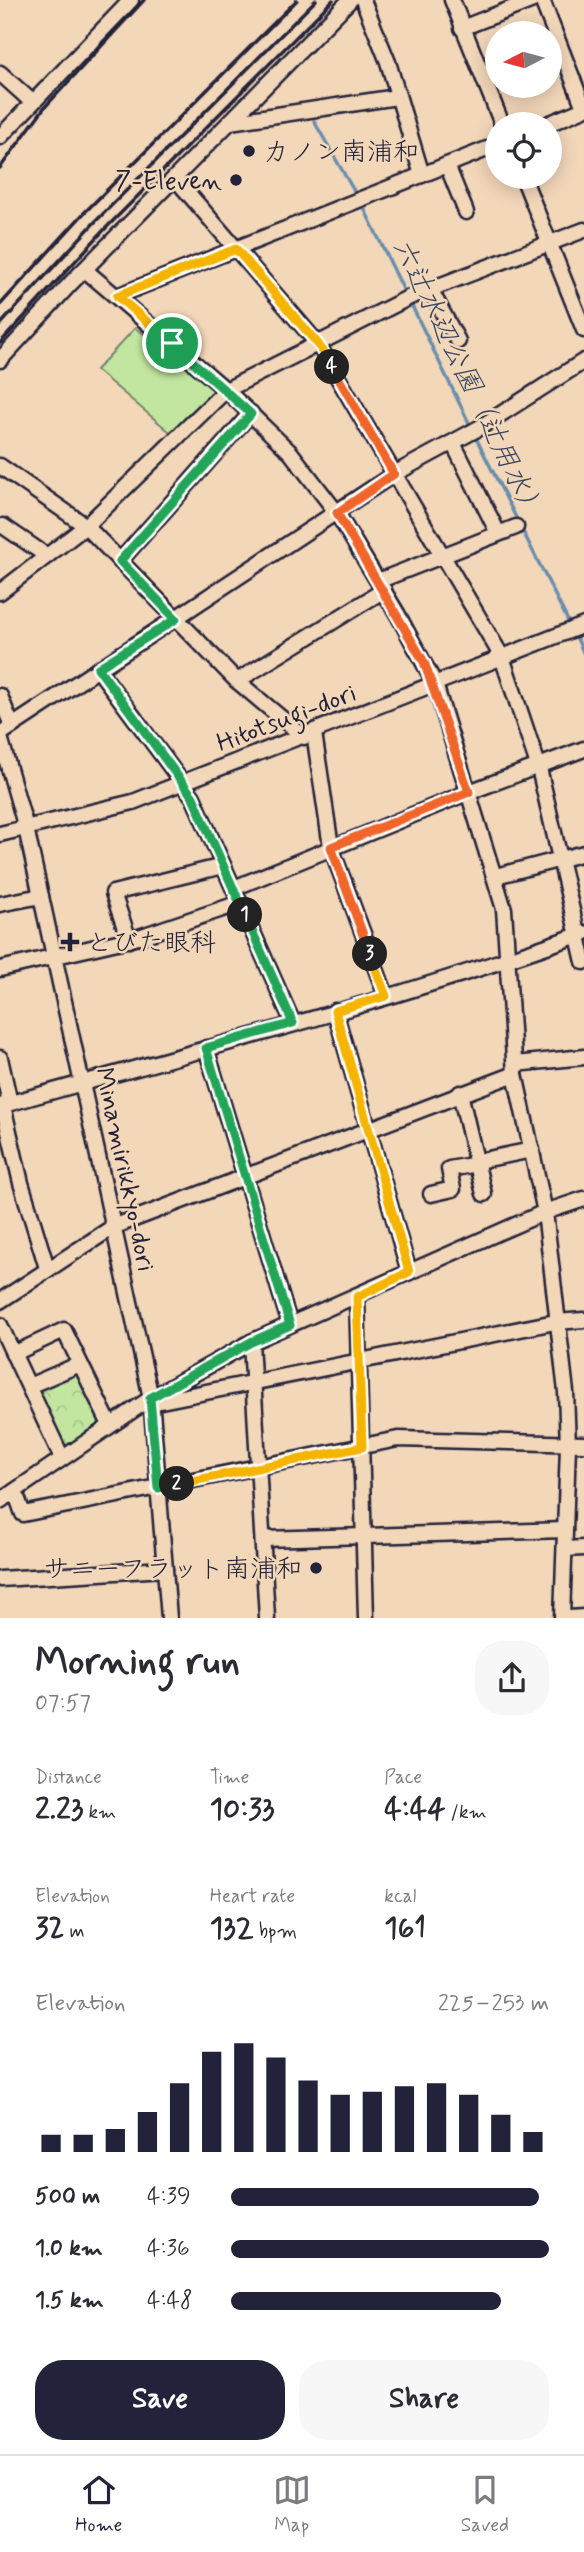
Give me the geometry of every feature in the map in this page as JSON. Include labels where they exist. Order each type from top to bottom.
[{"type":"street","points":[[0,137],[31,101],[131,0]]},
{"type":"street","points":[[0,360],[350,0]]},
{"type":"street","points":[[363,0],[388,62],[422,175]]},
{"type":"street","points":[[452,0],[497,112]]},
{"type":"street","points":[[463,28],[533,0]]},
{"type":"street","points":[[542,0],[584,109],[562,118]]},
{"type":"street","points":[[0,73],[31,101]]},
{"type":"street","points":[[230,122],[397,97]]},
{"type":"street","points":[[117,296],[485,150]]},
{"type":"street","points":[[447,165],[466,212]]},
{"type":"street","points":[[175,178],[318,344],[502,657],[539,768],[581,934],[584,962]]},
{"type":"street","points":[[528,189],[584,331]]},
{"type":"street","points":[[0,592],[86,526],[226,390],[430,289],[584,230]]},
{"type":"street","points":[[85,270],[226,390],[291,453],[337,513],[381,585],[435,684],[504,909],[515,1069],[545,1212],[559,1321],[568,1446],[562,1618]]},
{"type":"street","points":[[430,289],[458,341]]},
{"type":"street","points":[[4,732],[394,474],[472,432],[584,361]]},
{"type":"street","points":[[120,561],[251,414]]},
{"type":"street","points":[[453,443],[498,533]]},
{"type":"street","points":[[0,466],[86,526],[237,681],[309,735],[331,847],[386,996]]},
{"type":"street","points":[[3,526],[47,556]]},
{"type":"street","points":[[237,681],[381,585],[442,555],[516,527]]},
{"type":"street","name":"Hitotsugi-dori","points":[[0,834],[133,802],[584,625]]},
{"type":"street","points":[[98,668],[193,797],[293,1023]]},
{"type":"street","name":"Minamirikkyo-dori","points":[[0,696],[4,732],[2,751],[26,828],[151,1400],[169,1618]]},
{"type":"street","points":[[234,888],[469,792],[584,749]]},
{"type":"street","points":[[496,876],[584,853]]},
{"type":"street","points":[[129,940],[113,893],[223,866]]},
{"type":"street","points":[[0,904],[41,896]]},
{"type":"street","points":[[0,969],[129,940],[240,903]]},
{"type":"street","points":[[4,1105],[386,996],[581,934]]},
{"type":"street","points":[[335,1011],[409,1272]]},
{"type":"street","points":[[206,1048],[290,1325]]},
{"type":"street","points":[[0,1301],[113,1227],[370,1129],[515,1069],[584,1056]]},
{"type":"street","points":[[0,1058],[4,1105],[21,1183],[47,1268]]},
{"type":"street","points":[[460,1093],[484,1194]]},
{"type":"street","points":[[431,1194],[453,1189],[449,1169],[532,1150]]},
{"type":"street","points":[[0,1501],[110,1425],[251,1342],[545,1212],[584,1199]]},
{"type":"street","points":[[357,1297],[366,1618]]},
{"type":"street","points":[[151,1400],[559,1321],[584,1320]]},
{"type":"street","points":[[0,1325],[62,1458]]},
{"type":"street","points":[[13,1354],[64,1330],[110,1425]]},
{"type":"street","points":[[251,1342],[267,1618]]},
{"type":"street","points":[[29,1386],[80,1364]]},
{"type":"street","points":[[15,1491],[23,1514],[398,1439],[568,1446],[584,1444]]},
{"type":"street","points":[[263,1538],[565,1530]]},
{"type":"street","points":[[565,1549],[584,1548]]},
{"type":"street","points":[[0,1579],[165,1569]]},
{"type":"street","points":[[569,1618],[584,1617]]},
{"type":"green space","points":[[135,328],[226,390],[177,438],[96,370]]},
{"type":"green space","points":[[77,1369],[101,1423],[64,1448],[36,1388]]},
{"type":"waterway","name":"六辻水辺公園（辻用水）","points":[[314,121],[358,198]]},
{"type":"waterway","name":"六辻水辺公園（辻用水）","points":[[362,204],[406,295]]},
{"type":"waterway","name":"六辻水辺公園（辻用水）","points":[[410,302],[471,427]]},
{"type":"waterway","name":"六辻水辺公園（辻用水）","points":[[474,434],[571,627]]},
{"type":"waterway","name":"六辻水辺公園（辻用水）","points":[[575,634],[584,654]]},
{"type":"railway","points":[[0,168],[44,108],[144,0]]},
{"type":"railway","points":[[0,305],[84,213],[297,0]]},
{"type":"railway","points":[[0,325],[94,223],[316,0]]},
{"type":"railway","points":[[0,343],[103,231],[333,0]]},
{"type":"place","name":"カノン南浦和","points":[[249,151]]},
{"type":"place","name":"7-Eleven","points":[[236,180]]},
{"type":"place","name":"とびた眼科","points":[[70,942]]},
{"type":"place","name":"サニーフラット南浦和","points":[[316,1568]]},
{"type":"route","points":[[236,249],[318,344],[394,474],[337,513],[398,615],[435,684],[469,792],[331,847],[386,996],[335,1011],[409,1272],[357,1297],[362,1447],[158,1488],[150,1398],[251,1342],[290,1325],[206,1048],[293,1023],[193,797],[98,668],[176,619],[120,561],[251,414],[172,343],[117,296],[236,249]]}]
